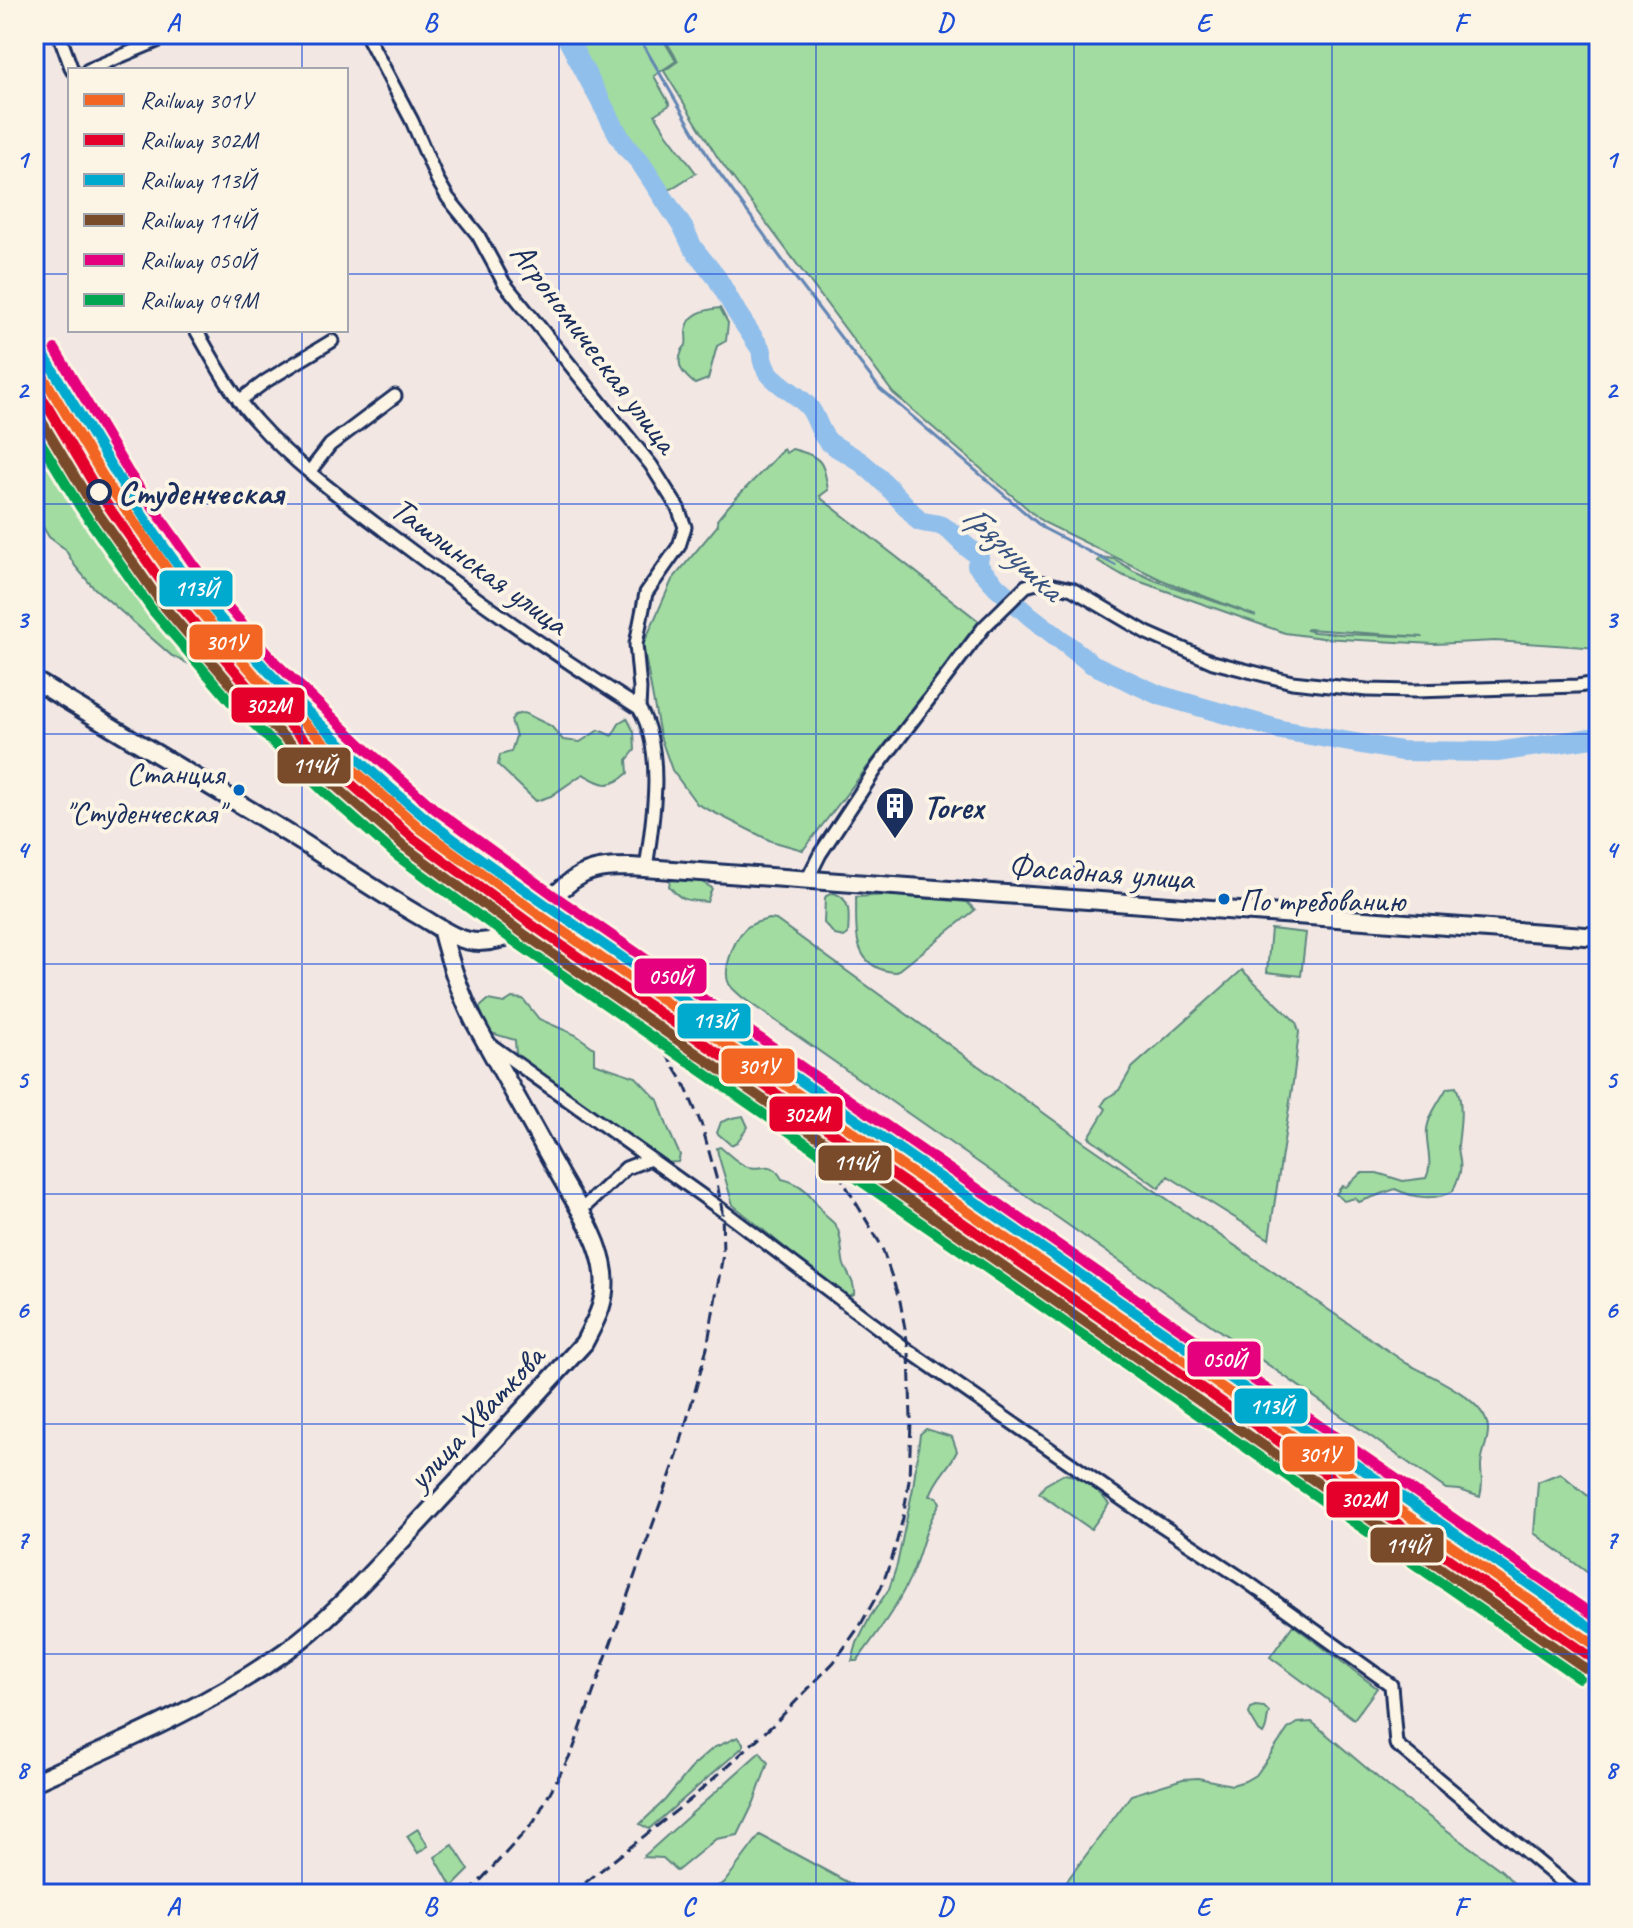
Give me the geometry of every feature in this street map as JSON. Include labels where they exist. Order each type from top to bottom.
[{"type":"main road","name":"Фасадная улица","points":[[34,680],[401,905],[461,939],[476,942],[504,937],[533,920],[564,886],[584,873],[606,867],[1599,937]]},
{"type":"main road","name":"улица Хваткова","points":[[34,1782],[236,1685],[288,1650],[339,1608],[584,1343],[597,1319],[603,1303],[602,1259],[580,1211],[462,997],[441,928]]},
{"type":"street","points":[[59,34],[71,68]]},
{"type":"street","points":[[93,68],[174,34]]},
{"type":"street","name":"Агрономическая улица","points":[[366,34],[448,198],[478,235],[504,283],[651,465],[678,508],[685,527],[679,546],[646,593],[636,644],[639,708]]},
{"type":"street","name":"Ташлинская улица","points":[[197,332],[239,401],[273,439],[310,471],[437,570],[570,665],[639,708]]},
{"type":"street","points":[[239,401],[332,341]]},
{"type":"street","points":[[310,471],[330,445],[395,396]]},
{"type":"street","points":[[807,880],[820,854],[878,766],[984,627],[1026,586],[1040,582],[1072,589],[1147,633],[1213,662],[1292,682],[1367,690],[1415,691],[1599,683]]},
{"type":"street","points":[[639,708],[652,744],[655,802],[646,868]]},
{"type":"street","points":[[484,1040],[722,1210],[909,1351],[1246,1581],[1391,1685],[1396,1744],[1577,1894]]},
{"type":"street","points":[[580,1211],[626,1168],[650,1159]]},
{"type":"green space","points":[[571,34],[660,34],[676,61],[654,76],[670,105],[655,114],[696,173],[664,193]]},
{"type":"green space","points":[[662,34],[1599,34],[1599,648],[1495,641],[1434,644],[1285,633],[1124,576],[1098,561],[1101,557],[1114,559],[1154,580],[1256,616],[1162,580],[1043,522],[893,393],[718,158],[664,71],[678,61]],"holes":[[[1308,629],[1423,637],[1341,634]]]},
{"type":"green space","points":[[720,308],[728,323],[726,341],[717,346],[708,379],[695,384],[680,366],[687,326],[698,314]]},
{"type":"green space","points":[[34,431],[110,546],[201,666],[192,666],[172,656],[92,586],[65,549],[49,537],[34,503]]},
{"type":"green space","points":[[783,449],[786,453],[792,449],[810,455],[819,461],[828,490],[820,496],[822,499],[980,622],[803,850],[771,841],[697,804],[672,770],[660,736],[643,645],[672,580],[718,525],[717,520]]},
{"type":"green space","points":[[524,713],[551,726],[563,740],[580,742],[599,730],[612,736],[620,722],[627,718],[634,732],[635,750],[627,760],[628,773],[611,784],[583,774],[551,796],[536,801],[498,765],[500,755],[511,752],[516,736],[511,720],[515,715]]},
{"type":"green space","points":[[670,881],[700,881],[712,888],[707,902],[681,898],[669,886]]},
{"type":"green space","points":[[833,893],[844,899],[848,909],[848,934],[844,937],[835,935],[824,923],[825,898]]},
{"type":"green space","points":[[887,895],[967,902],[975,910],[897,972],[890,972],[869,963],[859,947],[856,927],[856,897]]},
{"type":"green space","points":[[769,919],[776,920],[1084,1142],[1406,1363],[1467,1398],[1485,1417],[1488,1428],[1481,1461],[1480,1497],[1446,1489],[743,998],[727,978],[730,955],[745,929]]},
{"type":"green space","points":[[1271,929],[1306,933],[1301,976],[1267,972]]},
{"type":"green space","points":[[1242,970],[1296,1022],[1299,1032],[1269,1239],[1168,1176],[1159,1188],[1089,1137],[1106,1109],[1102,1105],[1119,1090],[1132,1068]]},
{"type":"green space","points":[[512,998],[523,999],[539,1019],[576,1035],[594,1048],[594,1063],[636,1077],[658,1100],[680,1155],[678,1162],[662,1163],[516,1055],[515,1040],[491,1033],[479,1008],[488,1000],[504,1003]]},
{"type":"green space","points":[[1456,1087],[1461,1107],[1460,1169],[1453,1191],[1424,1197],[1395,1189],[1359,1202],[1355,1198],[1344,1201],[1336,1194],[1361,1173],[1377,1173],[1403,1181],[1426,1178],[1429,1166],[1428,1124],[1447,1088]]},
{"type":"green space","points":[[743,1116],[748,1127],[731,1145],[717,1133],[721,1122]]},
{"type":"green space","points":[[720,1147],[744,1166],[774,1169],[782,1179],[797,1184],[812,1197],[839,1231],[844,1265],[854,1294],[848,1296],[840,1293],[733,1205],[718,1154],[717,1148]]},
{"type":"green space","points":[[926,1429],[952,1437],[957,1451],[932,1490],[930,1496],[937,1497],[940,1503],[909,1581],[873,1639],[857,1661],[852,1661],[857,1643],[889,1589],[897,1565],[913,1488],[920,1434]]},
{"type":"green space","points":[[1560,1473],[1599,1505],[1599,1581],[1534,1533],[1538,1482]]},
{"type":"green space","points":[[1064,1474],[1089,1484],[1109,1504],[1091,1529],[1039,1493],[1045,1485]]},
{"type":"green space","points":[[1293,1625],[1377,1688],[1354,1719],[1270,1657]]},
{"type":"green space","points":[[1255,1706],[1264,1707],[1269,1712],[1263,1734],[1249,1714]]},
{"type":"green space","points":[[1312,1722],[1390,1788],[1502,1871],[1524,1894],[1057,1894],[1131,1795],[1183,1779],[1198,1778],[1232,1785],[1245,1781],[1257,1774],[1288,1729],[1298,1723]]},
{"type":"green space","points":[[738,1737],[743,1747],[649,1829],[640,1824],[713,1748]]},
{"type":"green space","points":[[760,1752],[768,1763],[738,1835],[716,1839],[677,1871],[663,1858],[643,1857]]},
{"type":"green space","points":[[418,1829],[428,1846],[418,1853],[407,1836]]},
{"type":"green space","points":[[760,1835],[869,1894],[702,1894],[724,1883]]},
{"type":"green space","points":[[453,1845],[469,1870],[452,1887],[435,1857]]},
{"type":"waterway","name":"Грязнушка","points":[[565,34],[618,134],[640,162],[693,248],[717,278],[762,351],[762,360],[771,376],[808,406],[830,443],[870,470],[919,521],[944,527],[977,553],[977,565],[997,587],[1092,664],[1159,695],[1281,730],[1401,751],[1497,752],[1599,737]]},
{"type":"waterway","points":[[637,34],[712,163],[880,389],[1043,528],[1115,565]]},
{"type":"railway","points":[[468,1894],[534,1822],[573,1750],[676,1459],[707,1348],[723,1254],[722,1210],[716,1177],[702,1126],[683,1081],[638,1014],[600,974],[563,942]]},
{"type":"railway","points":[[636,1005],[739,1065],[774,1093]]},
{"type":"railway","points":[[571,1894],[691,1799],[774,1724],[834,1662],[861,1624],[881,1588],[903,1518],[909,1480],[911,1420],[909,1351],[900,1301],[881,1245],[836,1169],[802,1123],[765,1085]]},
{"type":"railway","points":[[816,1130],[870,1183]]},
{"type":"rail line","name":"050Й","points":[[55,349],[129,473],[201,575],[275,662],[436,810],[552,894],[1599,1619]]},
{"type":"rail line","name":"113Й","points":[[44,355],[152,529],[218,616],[304,708],[427,819],[545,904],[1599,1633]]},
{"type":"rail line","name":"301У","points":[[34,361],[109,486],[182,590],[258,679],[421,829],[538,914],[1599,1648]]},
{"type":"rail line","name":"302М","points":[[34,384],[99,493],[172,597],[249,687],[413,838],[531,924],[1592,1658]]},
{"type":"rail line","name":"114Й","points":[[34,408],[89,500],[162,604],[240,695],[405,847],[524,934],[1585,1668]]},
{"type":"rail line","name":"049М","points":[[34,431],[80,507],[153,611],[231,702],[323,791],[397,856],[518,944],[1579,1678]]},
{"type":"place","name":"Студенческая","points":[[99,492]]},
{"type":"place","name":"Станция \"Студенческая\"","points":[[239,790]]},
{"type":"place","name":"Torex","points":[[895,840]]},
{"type":"place","name":"По требованию","points":[[1224,899]]}]
